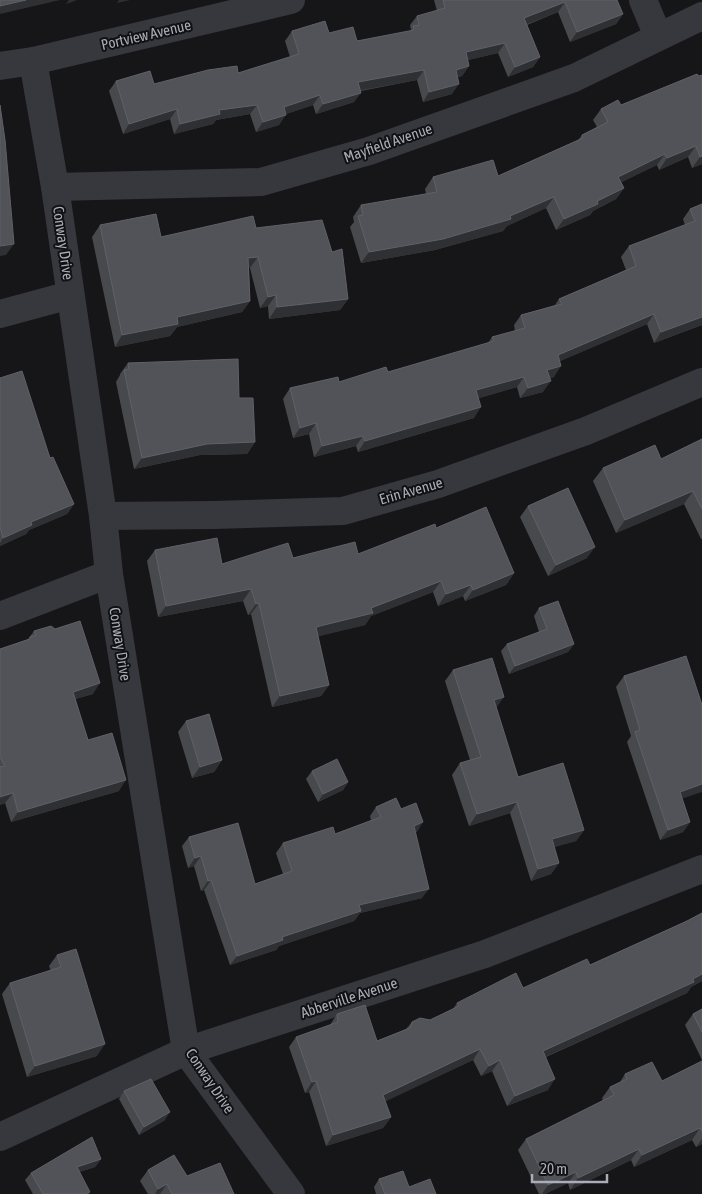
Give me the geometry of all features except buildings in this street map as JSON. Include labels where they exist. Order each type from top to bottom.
[{"type":"street","name":"Portview Avenue","points":[[0,66],[33,61],[291,0]]},
{"type":"street","points":[[643,0],[658,36]]},
{"type":"street","name":"Mayfield Avenue","points":[[55,187],[261,182],[369,151],[574,78],[702,16]]},
{"type":"street","name":"Conway Drive","points":[[33,61],[55,187],[103,516],[109,574],[186,1051],[290,1194]]},
{"type":"street","points":[[0,314],[70,295]]},
{"type":"street","name":"Erin Avenue","points":[[103,516],[343,511],[438,484],[577,434],[702,382]]},
{"type":"street","points":[[0,616],[109,574]]},
{"type":"street","name":"Abberville Avenue","points":[[0,1137],[186,1051],[485,954],[702,869]]}]
